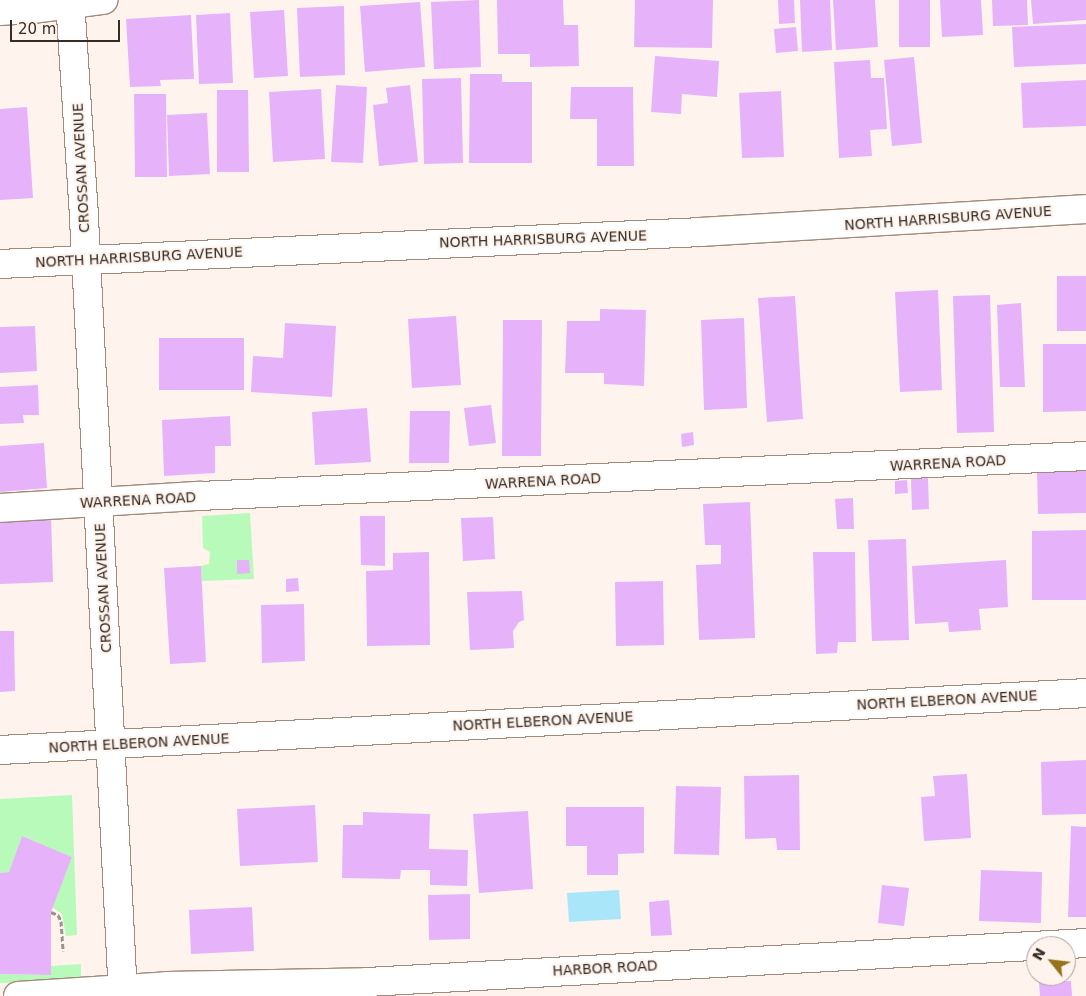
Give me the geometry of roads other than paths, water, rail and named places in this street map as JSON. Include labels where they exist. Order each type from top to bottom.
[{"type":"street","points":[[0,11],[70,2],[103,0]]},
{"type":"street","name":"CROSSAN AVENUE","points":[[70,2],[112,744],[123,992]]},
{"type":"street","name":"NORTH HARRISBURG AVENUE","points":[[0,264],[701,232],[1086,209]]},
{"type":"street","name":"WARRENA ROAD","points":[[0,508],[98,501],[1086,456]]},
{"type":"street","name":"NORTH ELBERON AVENUE","points":[[0,750],[1086,693]]},
{"type":"street","name":"HARBOR ROAD","points":[[18,996],[366,982],[1086,943]]},
{"type":"water","points":[[619,890],[621,919],[569,922],[567,893]]}]
